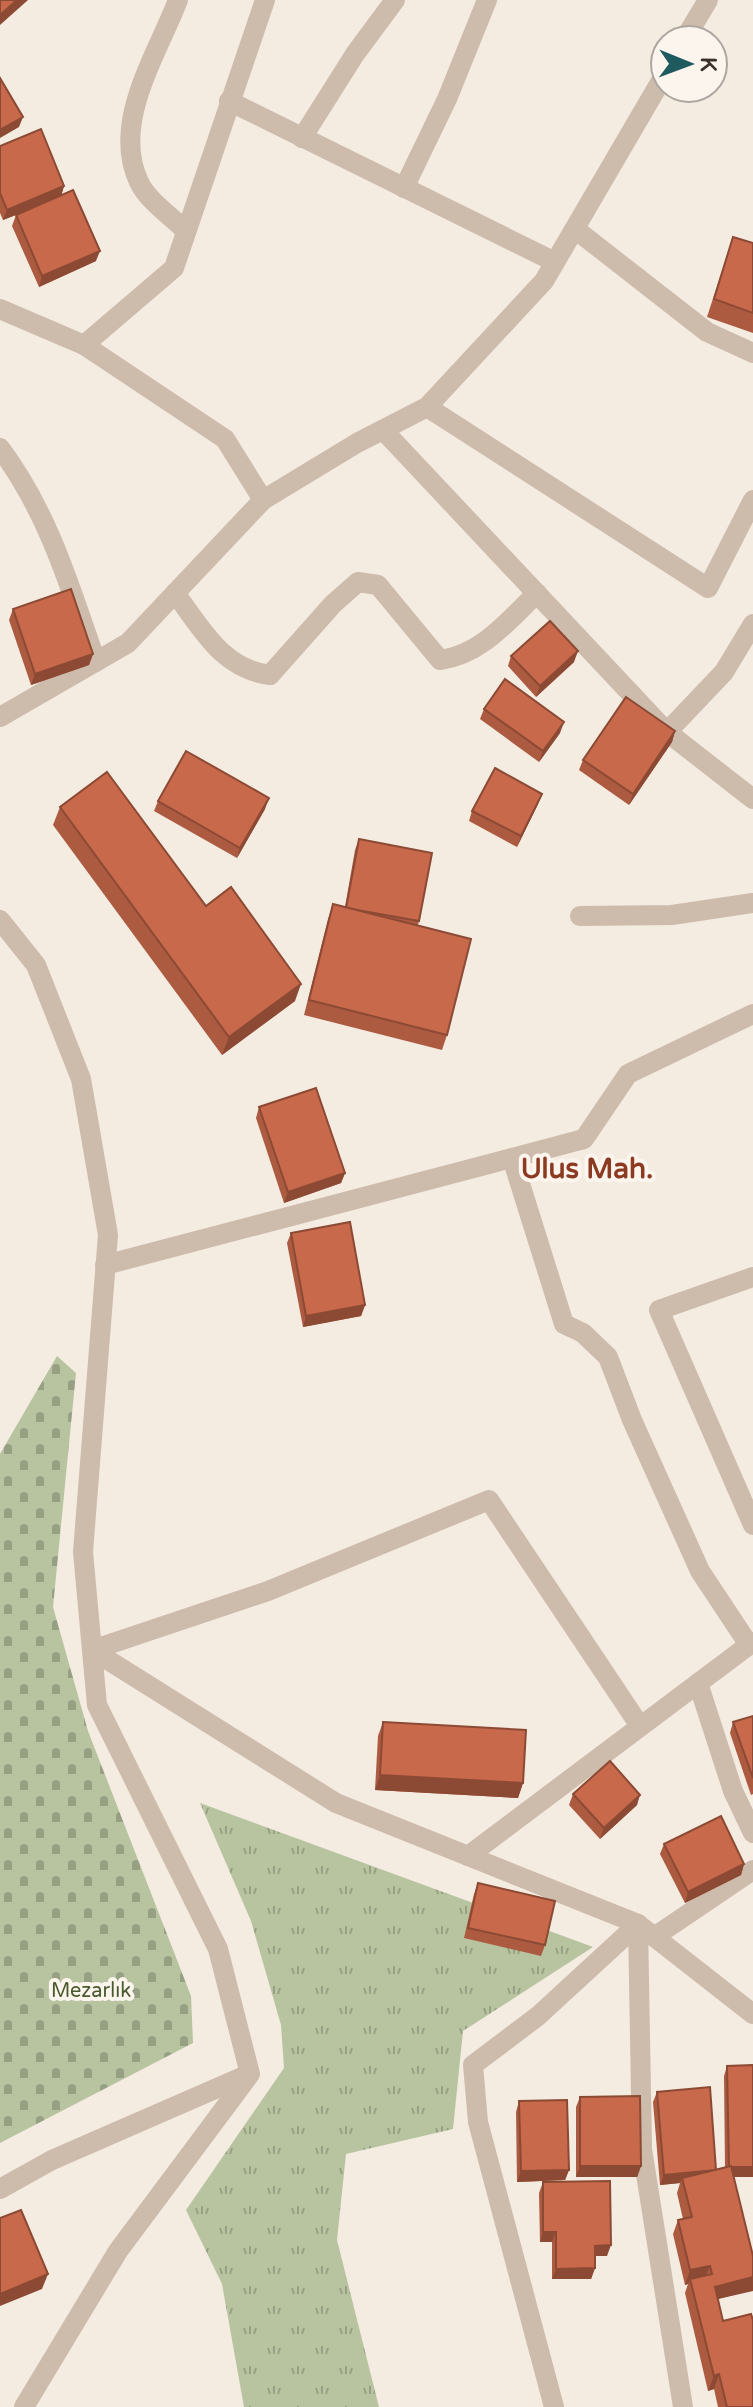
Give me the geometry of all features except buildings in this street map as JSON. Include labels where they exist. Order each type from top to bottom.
[{"type":"street","points":[[178,0],[140,89],[129,148],[140,185],[186,231]]},
{"type":"street","points":[[84,345],[174,268],[265,0]]},
{"type":"street","points":[[302,138],[355,54],[395,0]]},
{"type":"street","points":[[404,188],[452,87],[487,0]]},
{"type":"street","points":[[694,24],[708,0]]},
{"type":"street","points":[[229,101],[555,262]]},
{"type":"street","points":[[0,717],[128,643],[263,500],[427,407],[544,281],[649,102]]},
{"type":"street","points":[[575,229],[707,332],[753,353]]},
{"type":"street","points":[[0,309],[84,345],[225,439],[263,500]]},
{"type":"street","points":[[427,407],[708,588],[753,500]]},
{"type":"street","points":[[383,430],[667,732],[753,799]]},
{"type":"street","points":[[0,448],[17,470],[55,542],[96,662]]},
{"type":"street","points":[[175,593],[222,656],[247,672],[270,675],[333,604],[358,582],[378,585],[440,660],[458,658],[493,636],[537,593]]},
{"type":"street","points":[[667,732],[724,672],[753,624]]},
{"type":"street","points":[[580,916],[672,915],[753,903]]},
{"type":"street","points":[[0,920],[36,965],[81,1079],[108,1235],[83,1552],[97,1705],[218,1949],[250,2074]]},
{"type":"street","points":[[105,1265],[584,1139],[628,1074],[753,1014]]},
{"type":"street","points":[[468,1856],[751,1644],[700,1571],[638,1434],[608,1357],[583,1333],[564,1324],[512,1158]]},
{"type":"street","points":[[753,1277],[659,1310],[753,1525]]},
{"type":"street","points":[[92,1650],[268,1591],[489,1500],[640,1726]]},
{"type":"street","points":[[92,1650],[336,1803],[638,1924],[753,2014]]},
{"type":"street","points":[[698,1683],[733,1791],[753,1833]]},
{"type":"street","points":[[654,1937],[753,1870]]},
{"type":"street","points":[[554,2407],[478,2122],[473,2065],[538,2016],[638,1924]]},
{"type":"street","points":[[638,1924],[642,2149],[683,2407]]},
{"type":"street","points":[[0,2189],[52,2160],[250,2074]]},
{"type":"street","points":[[24,2407],[118,2251],[250,2074]]},
{"type":"green space","name":"Mezarlık","points":[[57,1356],[76,1373],[53,1607],[88,1731],[191,1996],[193,2043],[0,2143],[0,1454]]},
{"type":"green space","points":[[200,1803],[593,1947],[463,2031],[453,2129],[346,2154],[337,2240],[379,2407],[244,2407],[222,2284],[186,2210],[284,2068],[281,2025],[251,1921]]},
{"type":"district","name":"Ulus Mah.","points":[[587,1168]]}]
